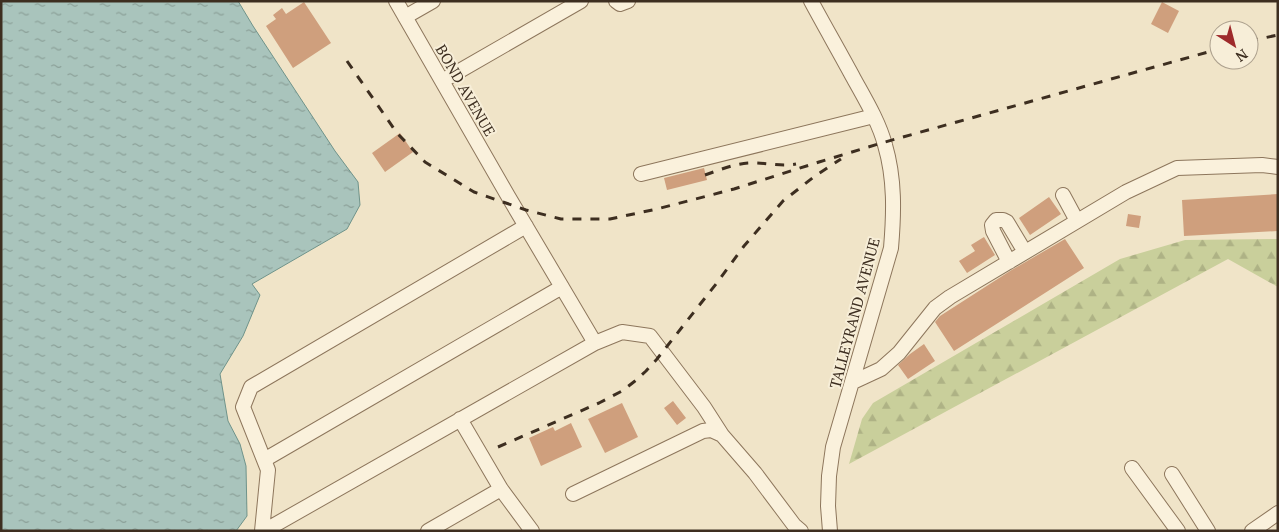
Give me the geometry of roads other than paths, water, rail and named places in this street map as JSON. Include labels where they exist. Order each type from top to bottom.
[{"type":"street","name":"BOND AVENUE","points":[[396,1],[595,343]]},
{"type":"street","points":[[405,17],[433,1]]},
{"type":"street","points":[[442,81],[581,1]]},
{"type":"street","points":[[616,1],[620,4],[628,1]]},
{"type":"street","name":"TALLEYRAND AVENUE","points":[[811,1],[874,116],[885,142],[893,186],[894,220],[891,248],[833,447],[829,476],[828,506],[830,531]]},
{"type":"street","points":[[641,174],[874,116]]},
{"type":"street","points":[[853,382],[881,369],[899,353],[935,308],[950,297],[1126,192],[1177,168],[1262,165],[1278,167]]},
{"type":"street","points":[[1063,195],[1077,221]]},
{"type":"street","points":[[1009,262],[993,231],[992,225],[996,220],[1007,222],[1024,252]]},
{"type":"street","points":[[263,531],[268,470],[243,407],[251,387],[526,226]]},
{"type":"street","points":[[264,460],[562,287]]},
{"type":"street","points":[[263,531],[595,343],[622,332],[650,336],[704,407],[722,435],[755,473],[794,525],[801,531]]},
{"type":"street","points":[[460,420],[501,489],[532,531]]},
{"type":"street","points":[[573,494],[703,431],[711,430],[722,435]]},
{"type":"street","points":[[1132,468],[1178,531]]},
{"type":"street","points":[[1172,474],[1208,531]]},
{"type":"street","points":[[428,531],[501,489]]},
{"type":"street","points":[[1252,531],[1278,513]]},
{"type":"water","points":[[1,1],[238,1],[335,151],[358,182],[360,205],[347,229],[252,284],[260,295],[243,336],[220,374],[228,421],[240,444],[246,466],[247,516],[236,531],[1,531]]},
{"type":"railway","points":[[1259,39],[1278,35]]},
{"type":"railway","points":[[347,61],[397,133],[425,162],[474,192],[526,210],[561,219],[610,219],[734,189],[885,142],[1209,52]]},
{"type":"railway","points":[[498,447],[599,403],[622,391],[635,381],[657,359],[744,246],[783,201],[841,159]]},
{"type":"railway","points":[[705,175],[743,164],[796,164]]}]
